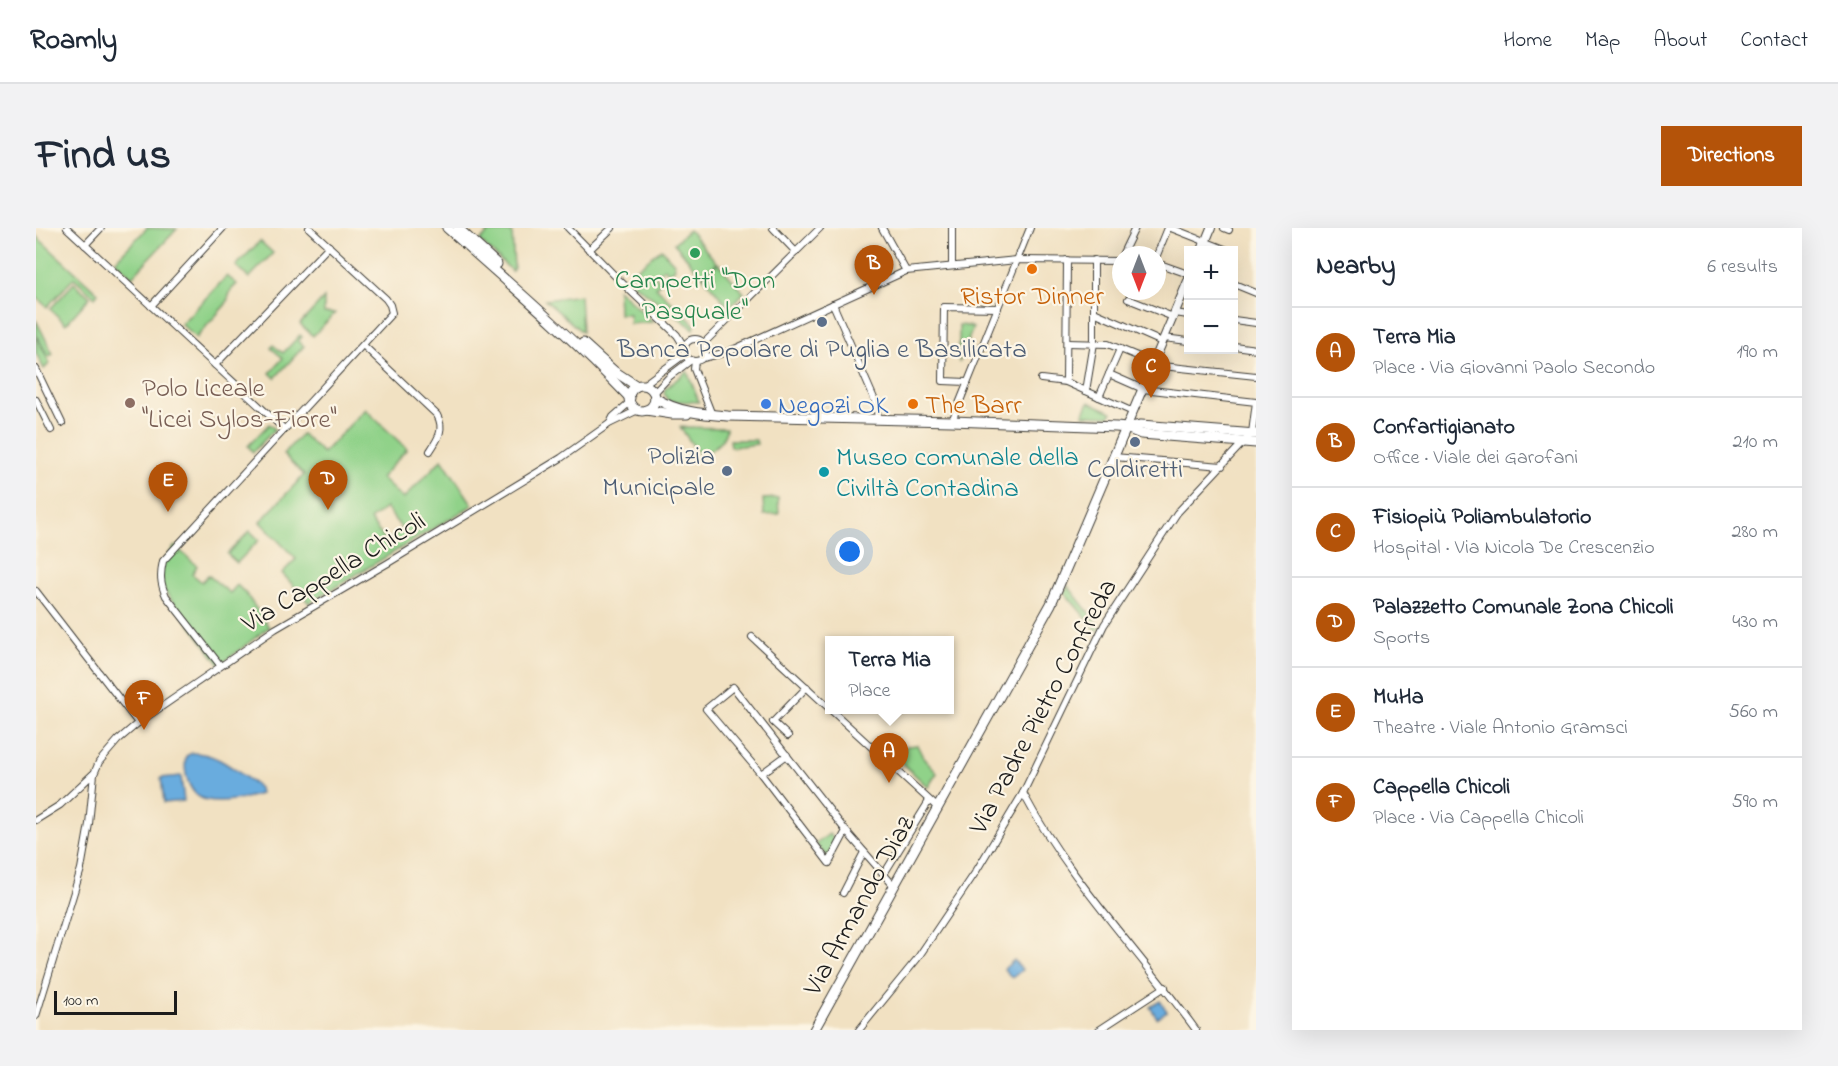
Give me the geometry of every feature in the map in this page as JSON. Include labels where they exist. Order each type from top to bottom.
[{"type":"main road","points":[[447,228],[543,314],[642,410],[672,414],[1126,428],[1141,434],[1252,438]]},
{"type":"main road","points":[[458,228],[614,371],[640,386],[650,387],[655,395],[671,407],[692,413]]},
{"type":"main road","points":[[630,400],[632,391],[640,386]]},
{"type":"main road","points":[[642,410],[652,405],[655,395]]},
{"type":"main road","name":"Via Armando Diaz","points":[[814,1030],[1051,604],[1126,428]]},
{"type":"street","points":[[67,228],[284,429]]},
{"type":"street","points":[[85,245],[100,228]]},
{"type":"street","points":[[151,306],[223,228]]},
{"type":"street","points":[[220,665],[166,596],[161,586],[160,573],[163,561],[392,313],[386,299],[309,228]]},
{"type":"street","points":[[568,228],[677,335],[685,351],[693,360],[694,369],[712,415]]},
{"type":"street","points":[[589,250],[612,228]]},
{"type":"street","points":[[773,228],[796,252]]},
{"type":"street","points":[[704,343],[820,228]]},
{"type":"street","points":[[882,228],[906,271]]},
{"type":"street","points":[[952,228],[952,266]]},
{"type":"street","points":[[952,421],[1030,228]]},
{"type":"street","points":[[1127,246],[1135,228]]},
{"type":"street","points":[[1161,246],[1170,228],[1216,246]]},
{"type":"street","points":[[1204,246],[1211,228]]},
{"type":"street","points":[[215,365],[328,246]]},
{"type":"street","points":[[655,395],[670,376],[693,360],[728,352],[906,271],[1017,260],[1112,260]]},
{"type":"street","points":[[1066,382],[1067,260]]},
{"type":"street","points":[[1086,391],[1094,343],[1094,261]]},
{"type":"street","points":[[1166,266],[1184,273]]},
{"type":"street","points":[[1238,286],[1256,293]]},
{"type":"street","name":"Via Armando Diaz","points":[[1126,428],[1184,291]]},
{"type":"street","points":[[1131,300],[1174,315],[1184,315]]},
{"type":"street","points":[[833,304],[876,403],[878,419]]},
{"type":"street","points":[[967,382],[943,381],[944,307],[998,308]]},
{"type":"street","points":[[1094,312],[1163,340],[1184,341]]},
{"type":"street","points":[[1238,321],[1256,323]]},
{"type":"street","points":[[640,386],[685,351],[688,343],[694,339],[704,343],[706,349],[703,358]]},
{"type":"street","points":[[1067,343],[1108,344],[1153,364],[1256,376]]},
{"type":"street","points":[[363,345],[437,415],[441,429],[430,451]]},
{"type":"street","points":[[1238,346],[1256,348]]},
{"type":"street","points":[[1099,397],[1120,349]]},
{"type":"street","points":[[36,369],[62,423]]},
{"type":"street","points":[[1109,374],[1143,389],[1256,402],[1252,438]]},
{"type":"street","points":[[1041,379],[1066,382],[1133,412]]},
{"type":"street","points":[[36,400],[51,430]]},
{"type":"street","name":"Via Cappella Chicoli","points":[[609,424],[630,400]]},
{"type":"street","name":"Via Cappella Chicoli","points":[[36,820],[60,805],[93,774],[99,762],[118,740],[138,723],[220,665],[275,629],[561,458],[609,424],[642,410]]},
{"type":"street","name":"Via Padre Pietro Confreda","points":[[858,1030],[917,959],[975,873],[1023,793],[1110,615],[1177,513],[1252,438]]},
{"type":"street","points":[[1114,457],[1222,466]]},
{"type":"street","points":[[36,591],[138,723]]},
{"type":"street","points":[[752,637],[825,704]]},
{"type":"street","points":[[846,831],[829,863],[761,774],[706,709],[733,687],[846,831],[894,886]]},
{"type":"street","points":[[788,736],[773,722],[807,687]]},
{"type":"street","points":[[835,714],[938,808]]},
{"type":"street","points":[[761,774],[787,755]]},
{"type":"street","points":[[36,1016],[81,869],[89,824],[93,774]]},
{"type":"street","points":[[1023,793],[1034,814],[1103,913],[1165,987],[1196,1030]]},
{"type":"street","points":[[884,874],[929,801]]},
{"type":"street","points":[[843,893],[864,852]]},
{"type":"street","points":[[1099,1030],[1165,987]]},
{"type":"green space","points":[[147,228],[177,229],[132,277],[115,261]]},
{"type":"green space","name":"Campetti \"Don Pasquale\"","points":[[689,230],[717,263],[702,276],[674,243]]},
{"type":"green space","points":[[489,232],[512,232],[514,268],[512,271],[480,241]]},
{"type":"green space","points":[[36,236],[98,293],[95,297],[74,278],[47,307],[36,297]]},
{"type":"green space","points":[[260,241],[273,253],[249,278],[236,266]]},
{"type":"green space","points":[[661,249],[674,263],[675,268],[670,273],[664,268],[655,276],[661,282],[656,287],[695,325],[694,329],[626,278]]},
{"type":"green space","name":"Campetti \"Don Pasquale\"","points":[[718,263],[744,293],[729,307],[703,277]]},
{"type":"green space","points":[[227,276],[237,284],[231,290],[226,304],[196,338],[181,324]]},
{"type":"green space","points":[[74,283],[90,297],[66,324],[50,309]]},
{"type":"green space","points":[[618,289],[653,322],[630,324],[629,314],[619,314]]},
{"type":"green space","points":[[580,295],[582,332],[545,300]]},
{"type":"green space","points":[[324,298],[324,313],[335,313],[313,336],[300,324]]},
{"type":"green space","points":[[36,320],[53,354],[48,357],[36,333]]},
{"type":"green space","points":[[959,325],[973,328],[959,363]]},
{"type":"green space","points":[[300,335],[302,337],[298,341],[304,346],[275,378],[270,373],[283,358],[271,348],[273,345],[283,353]]},
{"type":"green space","points":[[36,336],[50,363],[44,369],[36,353]]},
{"type":"green space","points":[[687,371],[699,402],[668,401],[664,393],[665,389]]},
{"type":"green space","points":[[1089,402],[1112,412],[1109,416],[1083,415]]},
{"type":"green space","points":[[365,409],[407,449],[381,478],[403,499],[442,459],[473,505],[309,603],[282,573],[296,559],[260,522],[304,475],[283,454],[302,434],[323,453]],"holes":[[[386,508],[402,529],[386,541],[370,520]]]},
{"type":"green space","points":[[269,424],[275,429],[253,452],[248,446]]},
{"type":"green space","points":[[680,427],[726,428],[721,441],[701,457]]},
{"type":"green space","points":[[730,440],[756,440],[757,444],[731,447]]},
{"type":"green space","points":[[778,498],[779,514],[764,515],[763,499]]},
{"type":"green space","points":[[250,531],[259,540],[237,563],[227,554]]},
{"type":"green space","points":[[175,546],[197,566],[192,574],[202,582],[208,575],[230,593],[237,585],[269,627],[220,665],[161,586],[163,561]]},
{"type":"green space","points":[[1068,586],[1100,627],[1097,631],[1065,593]]},
{"type":"green space","points":[[917,745],[924,759],[937,773],[928,787],[896,757],[907,746]]},
{"type":"green space","points":[[829,834],[836,842],[827,857],[816,844]]},
{"type":"water","points":[[192,753],[210,756],[226,763],[256,785],[260,794],[226,801],[201,798],[191,788],[186,775],[186,756]]},
{"type":"water","points":[[181,776],[184,801],[164,803],[161,778]]},
{"type":"water","points":[[1014,960],[1022,970],[1012,978],[1004,969]]},
{"type":"water","points":[[1160,1001],[1167,1011],[1157,1018],[1150,1007]]},
{"type":"place","name":"Campetti \"Don Pasquale\"","points":[[695,253]]},
{"type":"place","name":"Ristor Dinner","points":[[1032,269]]},
{"type":"place","name":"Confartigianato","points":[[874,295]]},
{"type":"place","name":"Banca Popolare di Puglia e Basilicata","points":[[822,322]]},
{"type":"place","name":"Fisiopiù Poliambulatorio","points":[[1151,398]]},
{"type":"place","name":"Polo Liceale \"Licei Sylos-Fiore\"","points":[[130,403]]},
{"type":"place","name":"Negozi OK","points":[[766,404]]},
{"type":"place","name":"The Barr","points":[[913,404]]},
{"type":"place","name":"Coldiretti","points":[[1135,442]]},
{"type":"place","name":"Polizia Municipale","points":[[727,471]]},
{"type":"place","name":"Museo comunale della Civiltà Contadina","points":[[824,472]]},
{"type":"place","name":"Palazzetto Comunale Zona Chicoli","points":[[328,510]]},
{"type":"place","name":"MuHa","points":[[168,512]]},
{"type":"place","name":"Cappella Chicoli","points":[[144,730]]},
{"type":"place","name":"Terra Mia","points":[[889,783]]}]
